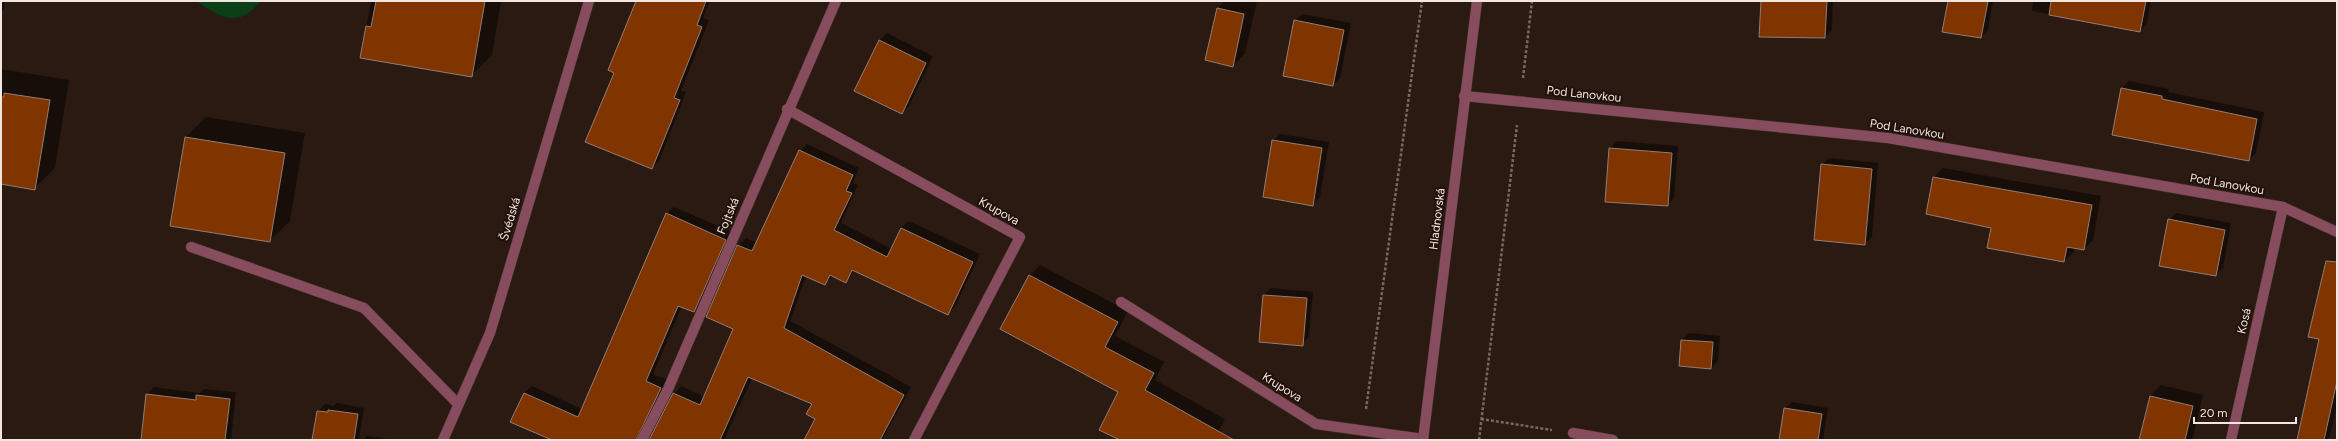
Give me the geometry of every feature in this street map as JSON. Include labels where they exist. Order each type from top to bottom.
[{"type":"street","name":"Švédská","points":[[443,440],[490,332],[589,1]]},
{"type":"street","name":"Fojtská","points":[[642,440],[668,389],[787,109],[836,1]]},
{"type":"street","name":"Hladnovská","points":[[1423,440],[1464,96],[1477,1]]},
{"type":"street","name":"Pod Lanovkou","points":[[1464,96],[1520,100],[1888,138],[2283,207],[2337,232]]},
{"type":"street","name":"Krupova","points":[[787,109],[1020,237],[914,440]]},
{"type":"street","name":"Kosá","points":[[2231,440],[2283,207]]},
{"type":"street","points":[[191,247],[364,308],[458,404]]},
{"type":"street","name":"Krupova","points":[[1121,302],[1316,424],[1423,440]]},
{"type":"street","points":[[1573,433],[1613,440]]},
{"type":"path","points":[[1363,431],[1422,1]]},
{"type":"path","points":[[1478,440],[1532,1]]},
{"type":"path","points":[[1481,419],[1573,433]]},
{"type":"green space","points":[[196,1],[261,1],[253,10],[245,15],[237,18],[230,18],[214,12]]},
{"type":"building","points":[[376,1],[485,1],[472,77],[360,58],[366,26],[371,27]]},
{"type":"building","points":[[636,1],[706,1],[697,25],[702,27],[674,98],[680,100],[652,169],[585,142],[614,73],[608,70]]},
{"type":"building","points":[[1761,1],[1827,1],[1825,38],[1759,37]]},
{"type":"building","points":[[1948,1],[1988,1],[1981,38],[1942,32]]},
{"type":"building","points":[[2051,1],[2146,1],[2140,32],[2049,15]]},
{"type":"building","points":[[1217,8],[1244,14],[1233,67],[1205,60]]},
{"type":"building","points":[[1294,20],[1344,30],[1333,86],[1283,76]]},
{"type":"building","points":[[879,40],[926,63],[902,114],[854,91]]},
{"type":"building","points":[[2121,88],[2162,96],[2162,99],[2257,119],[2249,161],[2112,135]]},
{"type":"building","points":[[4,93],[50,100],[35,190],[1,184],[1,97],[4,97]]},
{"type":"building","points":[[185,137],[285,153],[270,242],[170,226]]},
{"type":"building","points":[[1272,140],[1322,148],[1313,206],[1263,197]]},
{"type":"building","points":[[1609,148],[1672,153],[1668,206],[1605,202]]},
{"type":"building","points":[[799,150],[853,175],[846,191],[852,193],[834,230],[887,257],[901,228],[973,262],[948,315],[852,270],[846,283],[830,275],[825,285],[802,275],[784,328],[904,395],[880,440],[804,440],[815,419],[806,414],[812,404],[748,377],[720,440],[649,440],[673,393],[700,405],[733,329],[706,317],[737,245],[752,251]]},
{"type":"building","points":[[1821,164],[1872,169],[1865,245],[1814,240]]},
{"type":"building","points":[[1933,177],[2092,205],[2084,250],[2067,247],[2064,262],[1987,248],[1991,228],[1926,214]]},
{"type":"building","points":[[666,213],[726,240],[694,312],[678,306],[646,381],[661,388],[636,440],[552,440],[510,422],[524,393],[578,417]]},
{"type":"building","points":[[2168,219],[2225,230],[2216,276],[2159,266]]},
{"type":"building","points":[[2326,261],[2337,262],[2337,381],[2324,440],[2297,440],[2319,339],[2308,337]]},
{"type":"building","points":[[1029,275],[1118,322],[1105,347],[1154,373],[1145,390],[1234,440],[1120,440],[1099,430],[1118,392],[1000,329]]},
{"type":"building","points":[[1263,295],[1307,298],[1303,346],[1259,342]]},
{"type":"building","points":[[1681,340],[1713,342],[1711,369],[1679,366]]},
{"type":"building","points":[[146,394],[196,400],[196,395],[230,399],[225,440],[141,440]]},
{"type":"building","points":[[2150,396],[2193,406],[2185,440],[2139,440]]},
{"type":"building","points":[[1784,408],[1822,414],[1818,440],[1779,440]]},
{"type":"building","points":[[328,410],[358,414],[354,440],[312,440],[317,411],[328,412]]}]
